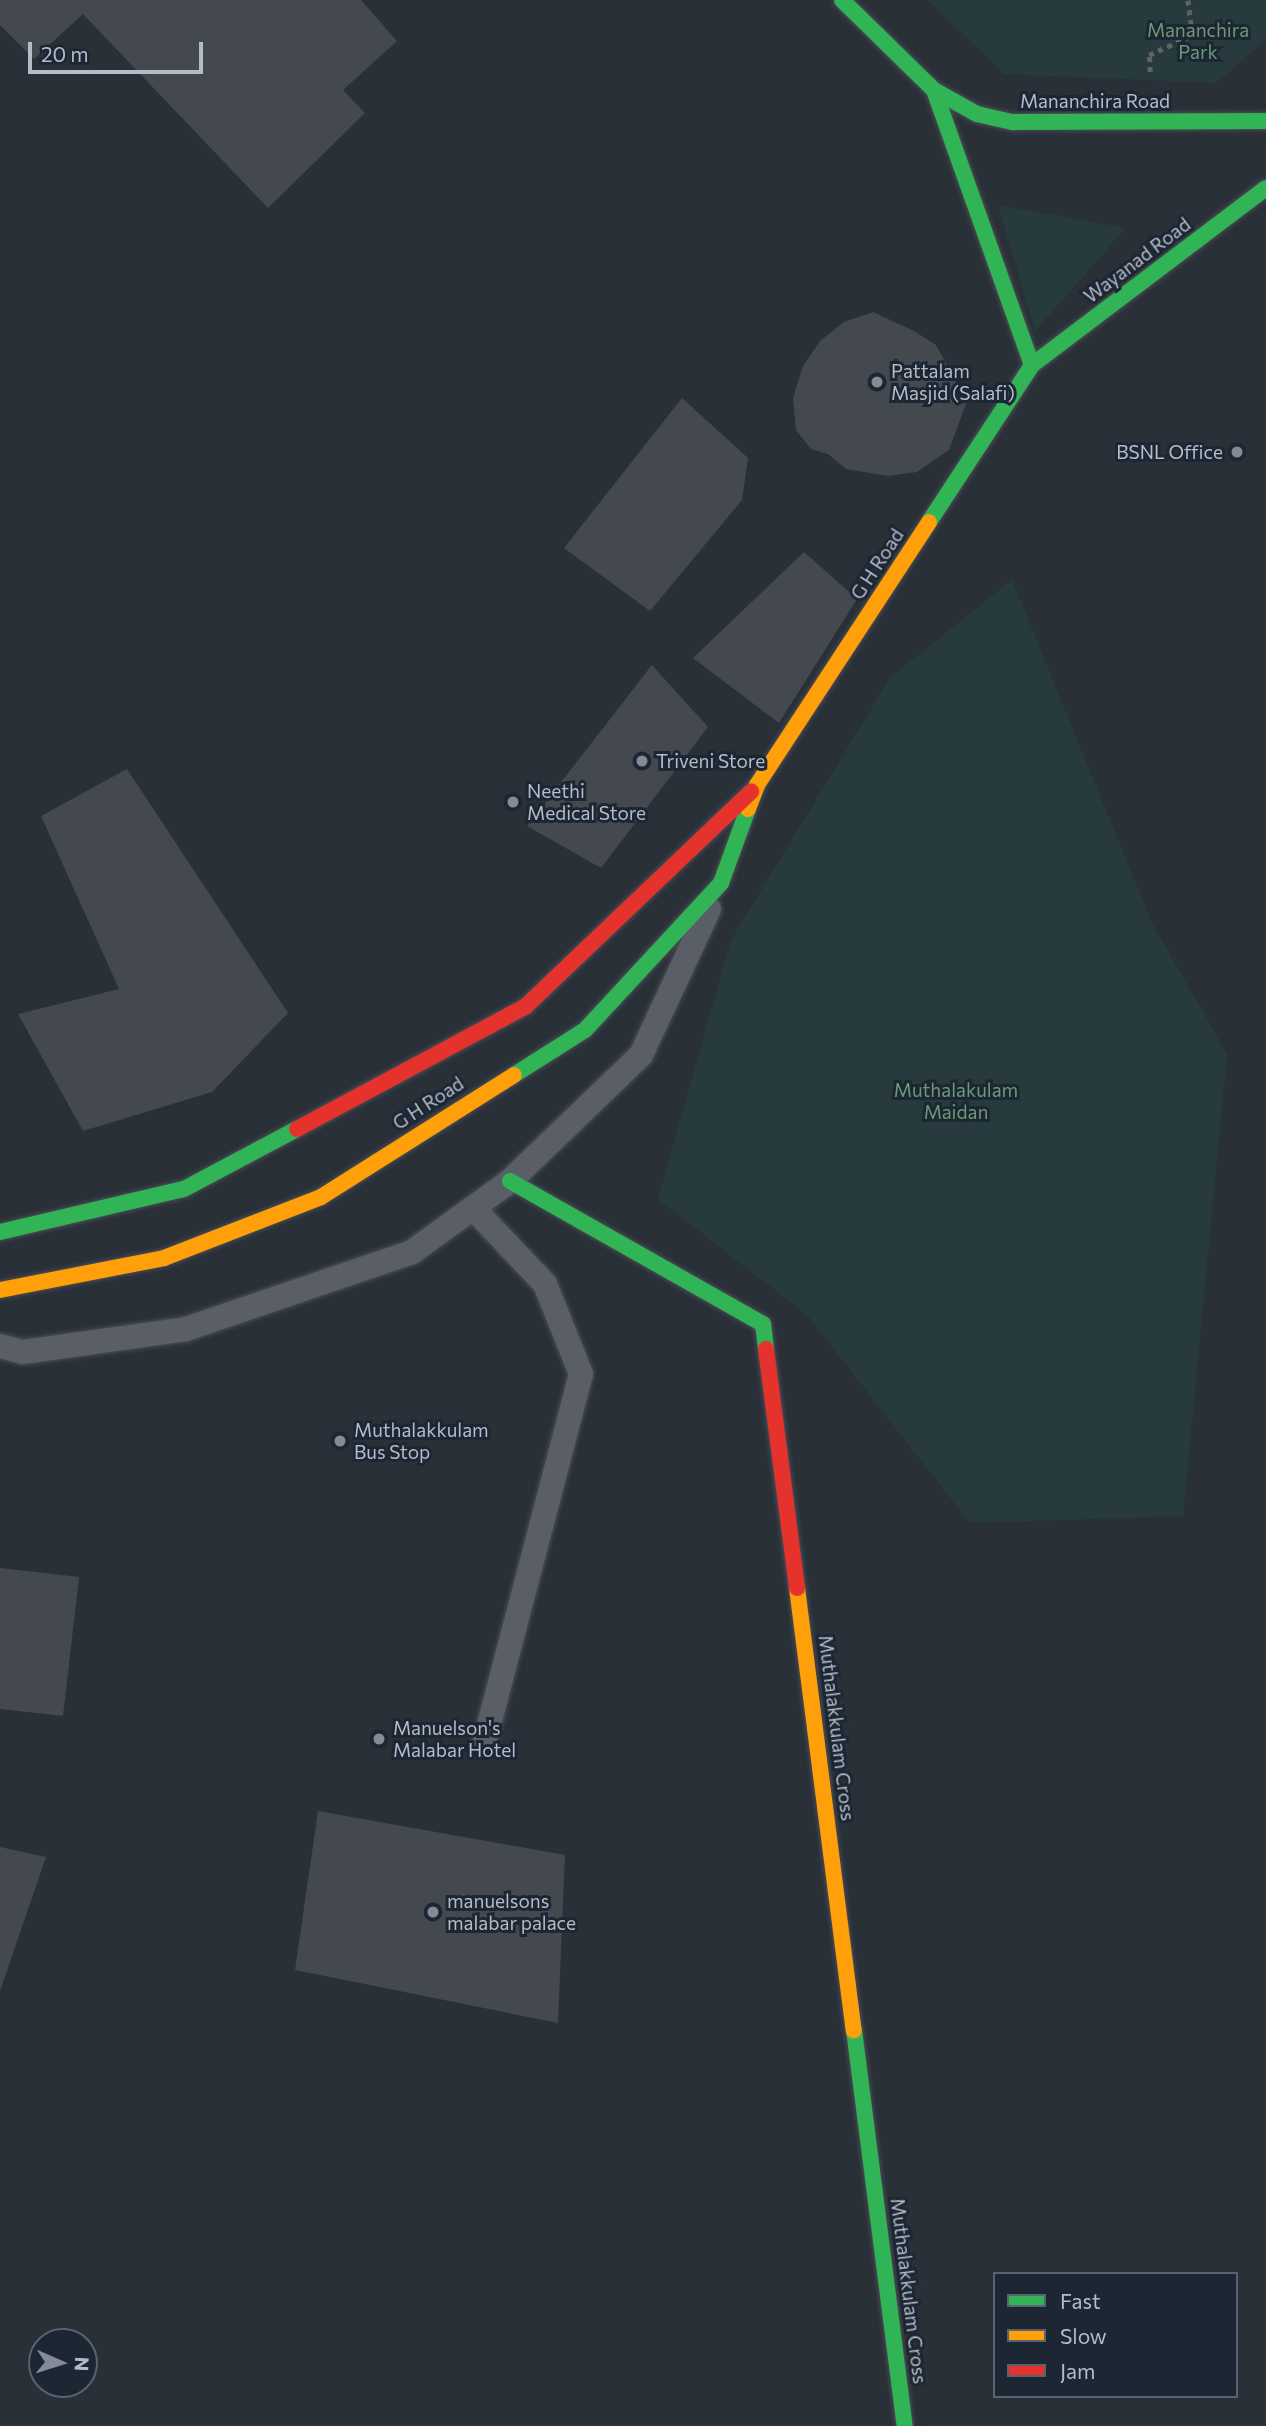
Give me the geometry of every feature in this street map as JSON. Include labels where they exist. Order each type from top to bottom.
[{"type":"main road","name":"Mananchira Road","points":[[842,0],[934,90],[977,114],[1013,122],[1266,121]]},
{"type":"main road","points":[[934,90],[1032,365]]},
{"type":"main road","name":"Wayanad Road","points":[[1032,365],[1266,188]]},
{"type":"main road","name":"G H Road","points":[[0,1290],[164,1258],[321,1197],[585,1030],[721,883],[757,785],[1032,365]]},
{"type":"main road","name":"G H Road","points":[[0,1232],[184,1189],[526,1006],[757,785]]},
{"type":"main road","name":"Muthalakkulam Cross","points":[[510,1181],[763,1324],[905,2426]]},
{"type":"lane","points":[[0,1346],[23,1352],[186,1329],[412,1252],[510,1181],[641,1055],[721,883]]},
{"type":"lane","points":[[473,1208],[545,1284],[581,1374],[485,1740]]},
{"type":"path","points":[[1153,122],[1149,55],[1192,35],[1188,0]]},
{"type":"green space","name":"Mananchira Park","points":[[928,0],[1266,0],[1266,40],[1216,83],[1004,74]]},
{"type":"green space","points":[[998,205],[1126,228],[1035,331]]},
{"type":"green space","name":"Muthalakulam Maidan","points":[[1012,580],[1152,923],[1227,1054],[1183,1516],[970,1523],[808,1316],[658,1199],[731,940],[890,678]]},
{"type":"building","points":[[0,0],[361,0],[397,41],[343,90],[365,113],[268,208],[83,14],[34,59],[0,25]]},
{"type":"building","name":"Pattalam Masjid (Salafi)","points":[[873,312],[914,331],[936,345],[967,401],[949,450],[917,472],[888,476],[846,469],[828,454],[811,449],[796,430],[793,398],[803,366],[820,341],[844,322]]},
{"type":"building","points":[[682,398],[748,458],[742,500],[650,611],[564,548]]},
{"type":"building","points":[[804,552],[857,599],[779,723],[693,658]]},
{"type":"building","points":[[652,665],[708,727],[601,868],[527,826]]},
{"type":"building","points":[[127,769],[288,1013],[212,1092],[83,1131],[18,1014],[119,989],[41,816]]},
{"type":"building","points":[[0,1568],[79,1577],[63,1716],[0,1709]]},
{"type":"building","name":"manuelsons malabar palace","points":[[318,1811],[565,1855],[558,2023],[295,1970]]},
{"type":"building","points":[[0,1847],[46,1857],[0,1991]]},
{"type":"traffic: fast","points":[[842,0],[934,90],[977,114],[1013,122],[1266,121]]},
{"type":"traffic: fast","points":[[934,90],[1032,365]]},
{"type":"traffic: fast","points":[[929,522],[1032,365],[1266,188]]},
{"type":"traffic: fast","points":[[514,1075],[585,1030],[721,883],[748,809]]},
{"type":"traffic: fast","points":[[0,1232],[184,1189],[297,1129]]},
{"type":"traffic: fast","points":[[510,1181],[763,1324],[766,1349]]},
{"type":"traffic: fast","points":[[854,2030],[905,2426]]},
{"type":"traffic: slow","points":[[748,809],[757,785],[929,522]]},
{"type":"traffic: slow","points":[[0,1290],[164,1258],[321,1197],[514,1075]]},
{"type":"traffic: slow","points":[[797,1588],[854,2030]]},
{"type":"traffic: jam","points":[[297,1129],[526,1006],[751,792]]},
{"type":"traffic: jam","points":[[766,1349],[797,1588]]},
{"type":"place","name":"Pattalam Masjid (Salafi)","points":[[877,382]]},
{"type":"place","name":"BSNL Office","points":[[1237,452]]},
{"type":"place","name":"Triveni Store","points":[[642,761]]},
{"type":"place","name":"Neethi Medical Store","points":[[513,802]]},
{"type":"place","name":"Muthalakkulam Bus Stop","points":[[340,1441]]},
{"type":"place","name":"Manuelson's Malabar Hotel","points":[[379,1739]]},
{"type":"place","name":"manuelsons malabar palace","points":[[433,1912]]}]
